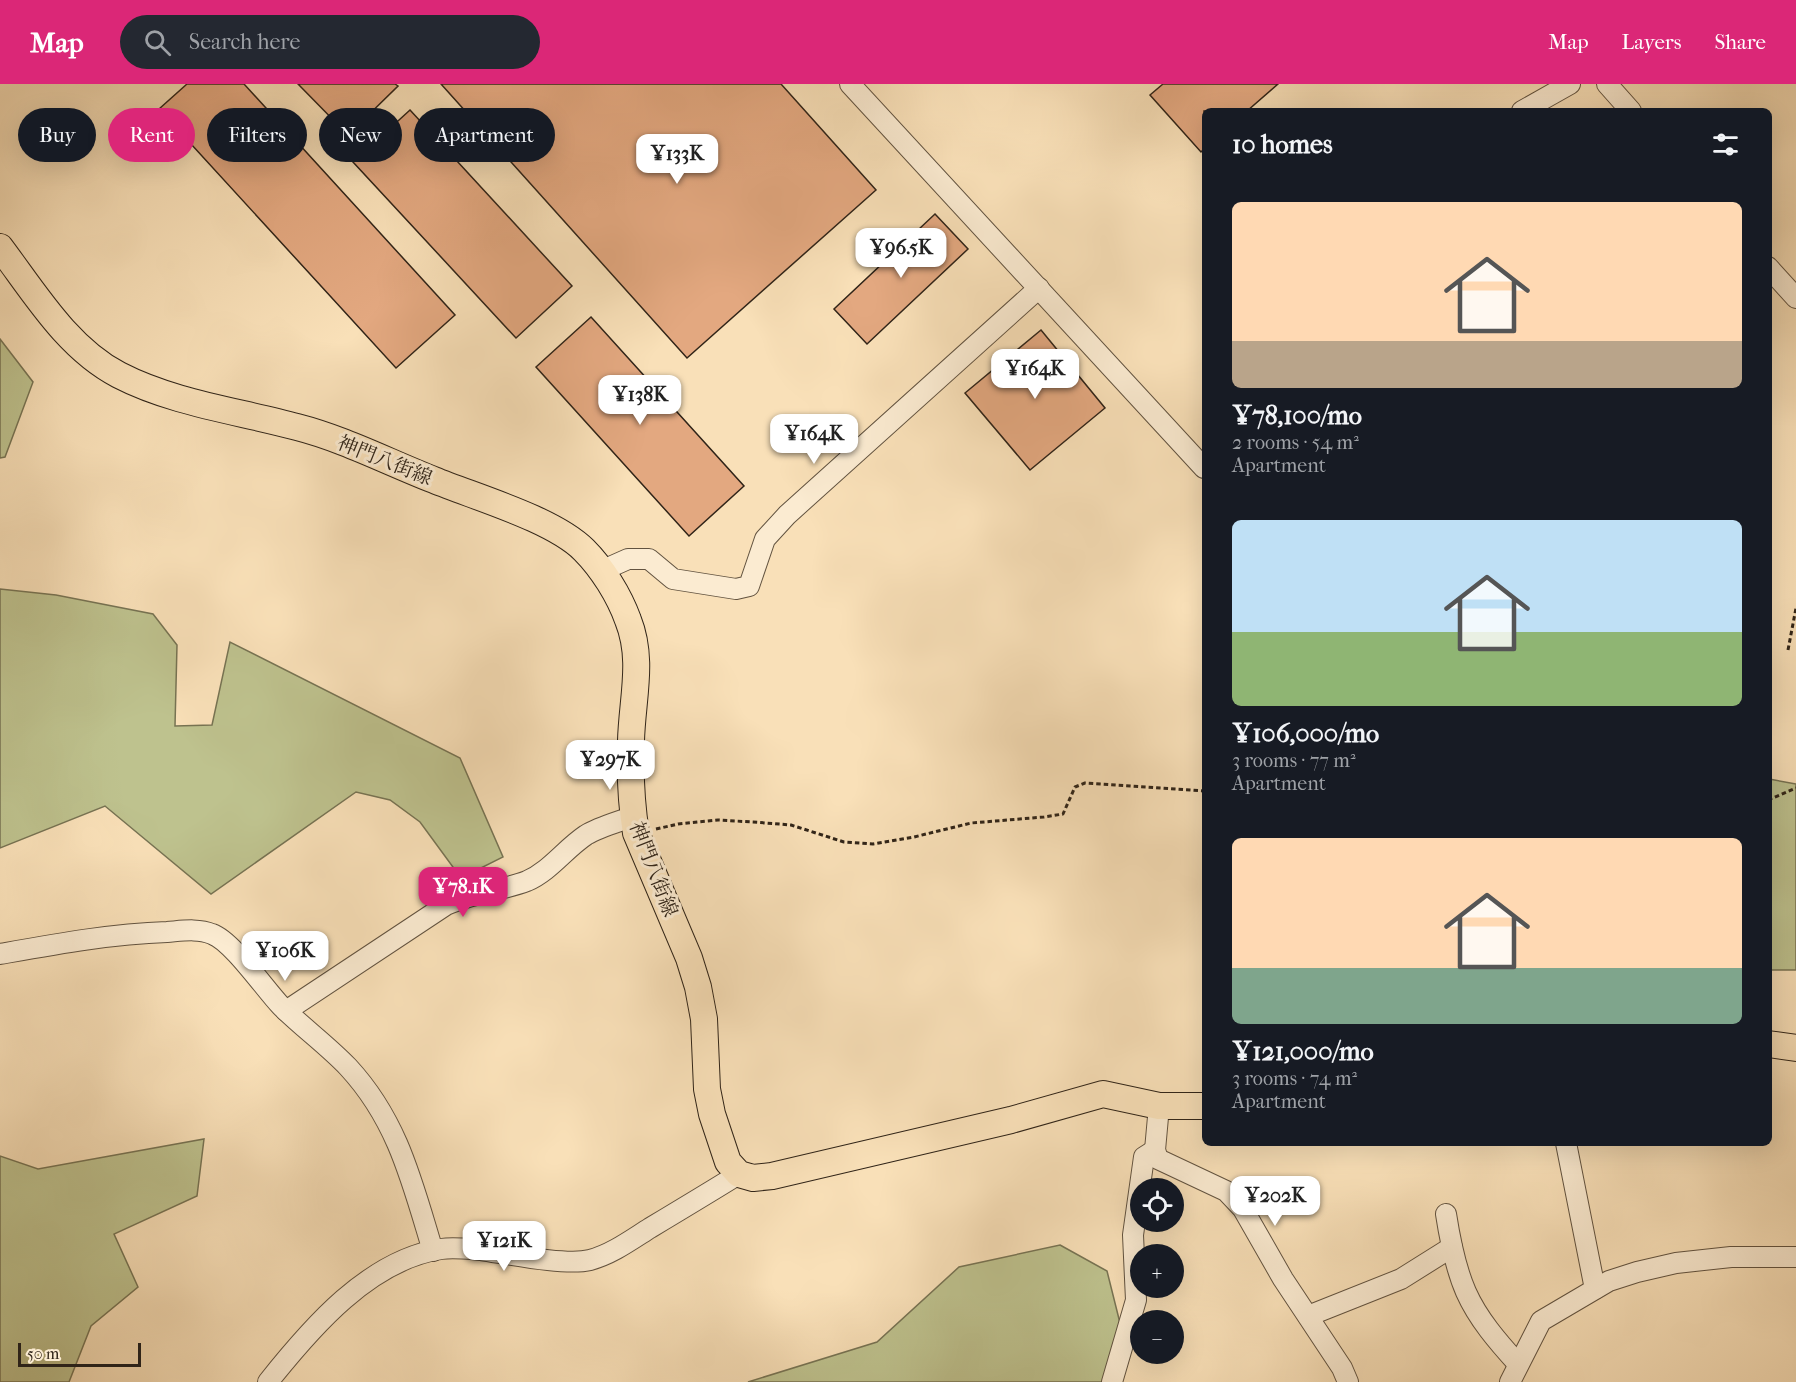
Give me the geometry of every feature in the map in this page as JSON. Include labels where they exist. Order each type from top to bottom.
[{"type":"main road","name":"神門八街線","points":[[0,246],[47,308],[87,354],[119,374],[153,391],[298,427],[346,443],[548,526],[583,549],[601,571],[622,605],[635,638],[638,663],[631,741],[635,825],[689,958],[698,987],[704,1019],[705,1061],[712,1114],[728,1162],[739,1174]]},
{"type":"main road","points":[[1772,1045],[1796,1048]]},
{"type":"main road","points":[[739,1174],[753,1178],[772,1176],[1011,1120],[1103,1094],[1159,1106],[1202,1106]]},
{"type":"street","points":[[850,84],[1202,466]]},
{"type":"street","points":[[1527,108],[1570,84]]},
{"type":"street","points":[[1607,84],[1628,108]]},
{"type":"street","points":[[1772,271],[1796,298]]},
{"type":"street","points":[[601,571],[627,559],[649,559],[673,579],[736,589],[749,586],[765,539],[787,515],[1039,288]]},
{"type":"street","points":[[286,1011],[446,905],[464,897],[527,881],[550,866],[588,834],[635,825]]},
{"type":"street","points":[[0,954],[91,938],[136,933],[192,930],[211,933],[225,940],[286,1011],[347,1066],[375,1099],[392,1129],[409,1171],[433,1251]]},
{"type":"street","points":[[1159,1106],[1155,1150],[1158,1159],[1226,1191],[1243,1209],[1348,1382]]},
{"type":"street","points":[[1567,1146],[1595,1289]]},
{"type":"street","points":[[1112,1382],[1136,1300],[1132,1235],[1144,1157],[1155,1150]]},
{"type":"street","points":[[268,1382],[292,1352],[331,1311],[352,1293],[392,1266],[419,1254],[466,1248],[568,1262],[588,1260],[612,1251],[739,1174]]},
{"type":"street","points":[[1446,1214],[1452,1247],[1466,1292],[1514,1373]]},
{"type":"street","points":[[1308,1316],[1401,1279],[1452,1247]]},
{"type":"street","points":[[1514,1373],[1541,1321],[1609,1281],[1676,1263],[1731,1257],[1796,1257]]},
{"type":"path","points":[[1788,650],[1796,608]]},
{"type":"path","points":[[635,825],[717,820],[791,825],[844,842],[873,843],[914,837],[971,823],[1063,814],[1075,787],[1085,783],[1202,791]]},
{"type":"path","points":[[1772,798],[1796,788]]},
{"type":"green space","points":[[0,339],[33,382],[5,457],[0,458]]},
{"type":"green space","points":[[0,589],[56,595],[153,614],[177,645],[175,726],[212,725],[230,642],[460,758],[503,857],[461,878],[420,822],[390,800],[356,792],[211,894],[105,806],[0,848]]},
{"type":"green space","points":[[1772,780],[1796,784],[1796,970],[1772,970]]},
{"type":"green space","points":[[204,1139],[197,1196],[114,1234],[138,1287],[91,1326],[69,1382],[0,1382],[0,1156],[38,1169]]},
{"type":"green space","points":[[1060,1245],[1107,1271],[1128,1355],[1121,1382],[748,1382],[877,1342],[959,1267]]},
{"type":"building","points":[[187,84],[244,84],[266,108],[207,108],[207,161],[195,148],[195,108],[160,108]]},
{"type":"building","points":[[298,84],[395,84],[398,86],[376,108],[322,108]]},
{"type":"building","points":[[441,84],[781,84],[876,190],[687,358],[511,162],[555,162],[555,108],[463,108]]},
{"type":"building","points":[[1163,84],[1278,84],[1250,108],[1202,108],[1201,152],[1150,95]]},
{"type":"building","points":[[410,110],[414,114],[414,162],[458,162],[572,286],[516,338],[353,162],[402,162],[402,117]]},
{"type":"building","points":[[307,153],[455,315],[396,368],[207,162],[307,162]]},
{"type":"building","points":[[935,214],[968,249],[867,344],[834,309]]},
{"type":"building","points":[[591,317],[744,486],[689,536],[536,367]]},
{"type":"building","points":[[1041,330],[1105,408],[1030,470],[965,393]]}]
